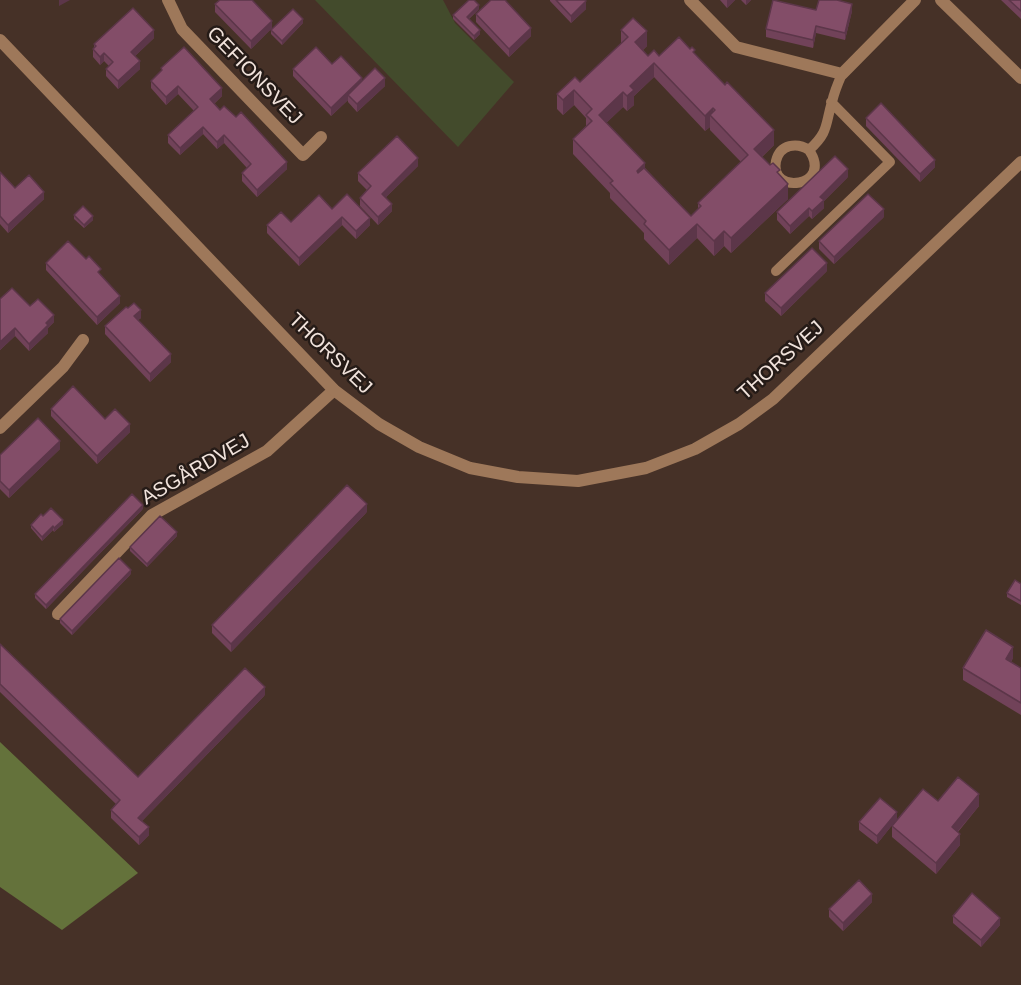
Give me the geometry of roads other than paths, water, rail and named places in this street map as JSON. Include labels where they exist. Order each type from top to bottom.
[{"type":"street","name":"GEFIONSVEJ","points":[[168,0],[182,29],[303,155],[321,137]]},
{"type":"street","points":[[690,0],[736,47],[842,74],[915,0]]},
{"type":"street","points":[[941,0],[1021,78]]},
{"type":"street","name":"THORSVEJ","points":[[0,40],[334,390],[379,424],[419,447],[470,468],[518,477],[578,481],[646,468],[695,449],[739,424],[773,399],[1021,162]]},
{"type":"street","points":[[0,428],[63,367],[83,340]]},
{"type":"street","name":"ASGÅRDVEJ","points":[[58,614],[152,515],[267,451],[334,390]]},
{"type":"lane","points":[[809,150],[817,143],[826,129],[831,102],[842,74]]},
{"type":"lane","points":[[776,271],[890,162],[831,102]]}]
